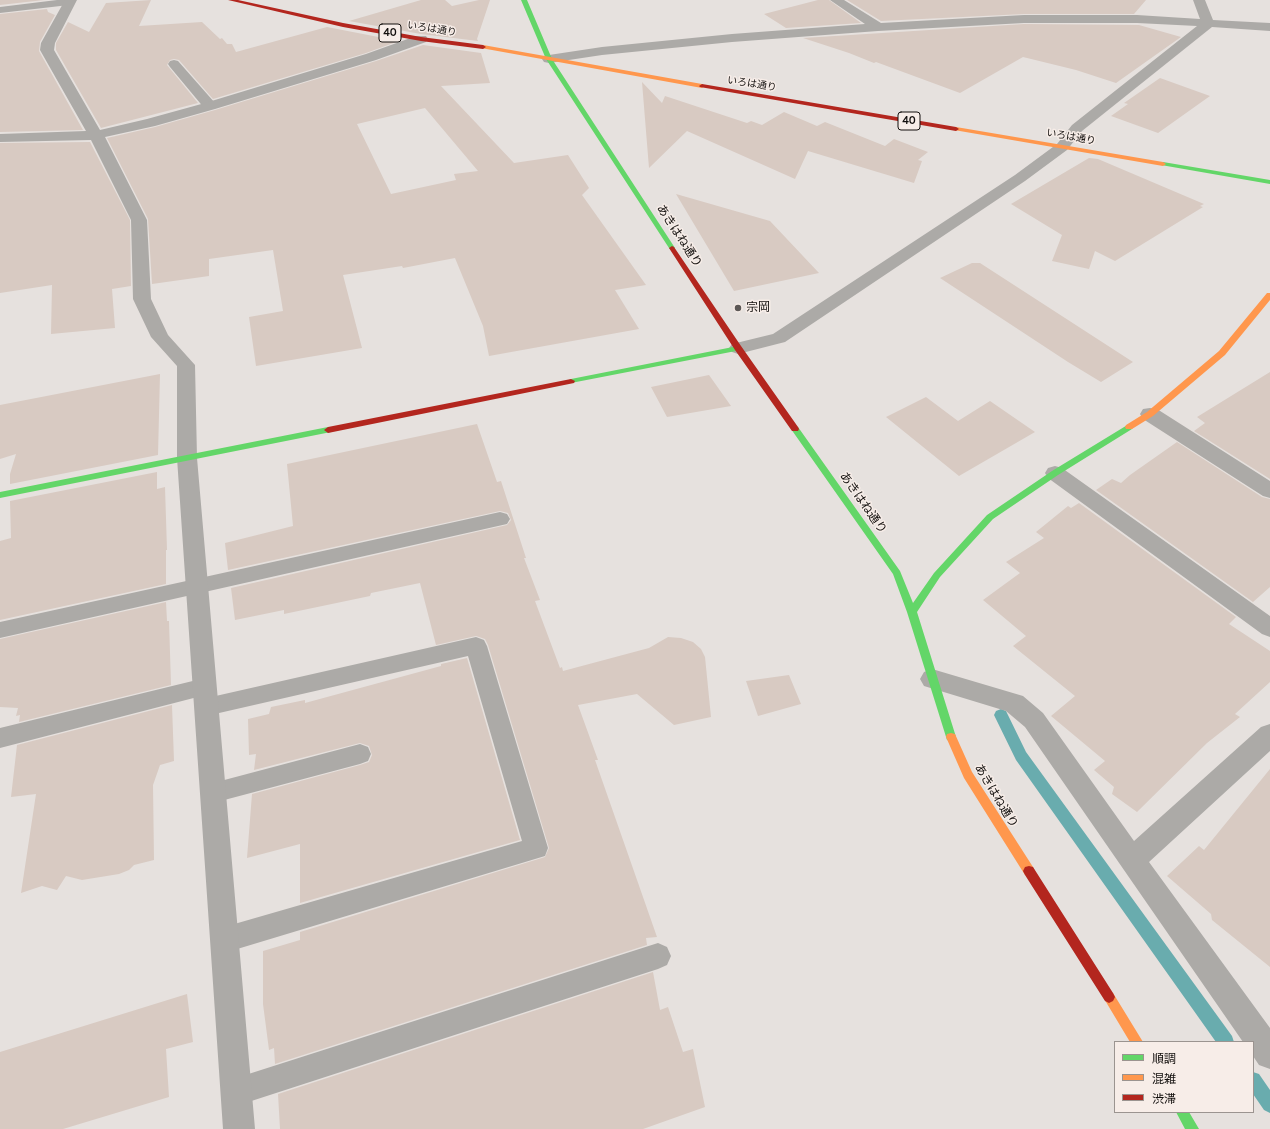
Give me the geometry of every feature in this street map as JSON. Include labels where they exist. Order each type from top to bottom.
[{"type":"street","name":"いろは通り","points":[[231,0],[343,25],[421,39],[549,59],[616,72],[1270,182]]},
{"type":"street","name":"あきはね通り","points":[[524,0],[549,59],[738,348],[897,573],[912,610],[947,729],[968,775],[1136,1041]]},
{"type":"street","points":[[836,0],[878,27]]},
{"type":"street","points":[[1199,0],[1208,24]]},
{"type":"street","points":[[70,1],[48,43],[47,50],[96,135],[139,220],[142,299],[160,337],[186,365],[187,458],[239,1129]]},
{"type":"street","points":[[549,59],[602,51],[732,38],[878,27],[1024,19],[1137,19],[1270,27]]},
{"type":"street","points":[[0,496],[738,348],[779,338],[1020,178],[1062,147],[1077,128],[1208,24]]},
{"type":"street","points":[[0,138],[96,135],[150,123],[371,57],[421,39]]},
{"type":"street","points":[[912,610],[937,575],[961,546],[990,517],[1055,473],[1150,414],[1222,353],[1270,295]]},
{"type":"street","points":[[1150,414],[1270,491]]},
{"type":"street","points":[[1055,473],[1270,628]]},
{"type":"street","points":[[932,680],[1014,703],[1034,720],[1270,1054]]},
{"type":"street","points":[[1132,860],[1270,735]]},
{"type":"street","points":[[1183,1113],[1193,1129]]},
{"type":"lane","points":[[0,10],[70,1]]},
{"type":"lane","points":[[174,64],[210,106]]},
{"type":"lane","points":[[0,630],[500,519]]},
{"type":"lane","points":[[0,738],[205,697],[476,646],[536,848],[224,940]]},
{"type":"lane","points":[[213,793],[360,754]]},
{"type":"lane","points":[[236,1092],[658,956]]},
{"type":"building","points":[[0,0],[44,0],[0,5]]},
{"type":"building","points":[[151,0],[139,26],[202,22],[220,39],[222,38],[227,44],[232,44],[236,52],[327,27],[399,41],[366,53],[213,99],[179,60],[170,60],[167,65],[198,103],[101,128],[56,50],[56,43],[68,22],[89,32],[106,3]]},
{"type":"building","points":[[421,0],[445,0],[452,6],[479,0],[490,0],[477,39],[478,41],[421,34],[349,21]]},
{"type":"building","points":[[818,0],[829,0],[861,23],[786,28],[764,14]]},
{"type":"building","points":[[847,0],[1146,0],[1134,14],[1024,14],[881,21]]},
{"type":"building","points":[[47,9],[48,12],[55,15],[40,42],[39,51],[83,130],[0,132],[0,14]]},
{"type":"building","points":[[1024,24],[1139,25],[1181,37],[1116,83],[1076,70],[1023,57],[960,93],[876,62],[874,63],[803,38]]},
{"type":"building","points":[[423,45],[481,53],[490,83],[441,86],[514,163],[568,155],[589,188],[582,195],[646,285],[615,290],[639,329],[489,356],[483,326],[455,258],[403,268],[402,266],[343,275],[362,348],[256,366],[249,317],[283,311],[273,250],[209,259],[209,276],[152,284],[148,219],[107,138],[155,127],[215,110],[376,61]],"holes":[[[425,108],[478,171],[454,174],[456,180],[391,194],[357,124]]]},
{"type":"building","points":[[1160,78],[1210,96],[1158,133],[1111,116],[1128,104],[1124,103]]},
{"type":"building","points":[[642,82],[662,103],[665,96],[747,123],[751,121],[762,125],[784,112],[817,126],[825,122],[885,146],[894,139],[928,152],[918,160],[922,161],[914,183],[808,151],[795,179],[687,131],[649,168]]},
{"type":"building","points":[[90,142],[130,220],[131,286],[112,289],[115,328],[51,334],[52,285],[0,293],[0,143]]},
{"type":"building","points":[[1089,158],[1098,159],[1204,204],[1200,206],[1203,207],[1115,261],[1095,251],[1089,269],[1052,261],[1062,235],[1011,204]]},
{"type":"building","points":[[676,194],[770,221],[819,273],[734,291]]},
{"type":"building","points":[[972,263],[980,263],[1133,362],[1101,382],[940,278]]},
{"type":"building","points":[[1270,372],[1270,479],[1194,431],[1205,423],[1197,417]]},
{"type":"building","points":[[160,374],[158,455],[10,484],[10,474],[16,454],[0,459],[0,405]]},
{"type":"building","points":[[709,375],[731,406],[667,417],[651,387]]},
{"type":"building","points":[[926,397],[958,421],[990,401],[1035,432],[959,476],[886,417]]},
{"type":"building","points":[[477,424],[497,482],[501,481],[526,558],[524,558],[540,600],[535,601],[560,668],[562,667],[563,671],[649,648],[668,637],[681,638],[693,642],[701,649],[705,657],[711,717],[674,725],[637,694],[578,705],[598,760],[595,760],[657,937],[646,938],[647,945],[275,1064],[274,1048],[269,1050],[263,1004],[263,951],[300,940],[300,932],[545,857],[549,848],[488,645],[485,639],[476,636],[436,645],[420,583],[371,593],[370,596],[284,614],[284,610],[235,620],[231,588],[507,525],[511,520],[508,513],[500,511],[228,570],[225,543],[293,526],[287,464]]},
{"type":"building","points":[[1177,442],[1262,497],[1270,499],[1270,587],[1253,602],[1096,490],[1112,479],[1121,483]]},
{"type":"building","points":[[157,472],[157,489],[165,487],[167,550],[166,584],[0,620],[0,541],[11,538],[10,501]]},
{"type":"building","points":[[1079,503],[1236,617],[1229,624],[1270,651],[1270,682],[1235,714],[1240,717],[1207,743],[1137,812],[1112,794],[1114,787],[1094,770],[1105,761],[1051,716],[1075,696],[1013,646],[1026,636],[983,600],[1020,573],[1006,562],[1044,538],[1036,532],[1068,506],[1071,508]]},
{"type":"building","points":[[166,602],[167,621],[169,621],[171,685],[19,722],[20,715],[16,716],[18,708],[0,707],[0,639]]},
{"type":"building","points":[[467,658],[520,840],[300,903],[300,844],[247,858],[252,794],[360,765],[369,762],[372,755],[369,746],[360,743],[254,770],[256,754],[249,755],[248,719],[269,714],[271,707],[305,700],[305,703]]},
{"type":"building","points":[[789,675],[801,704],[758,716],[746,681]]},
{"type":"building","points":[[172,705],[174,761],[160,765],[153,785],[154,860],[134,865],[129,870],[119,874],[82,880],[66,876],[57,890],[42,886],[21,893],[36,794],[11,797],[17,745]]},
{"type":"building","points":[[1270,769],[1270,967],[1212,920],[1211,914],[1167,876],[1199,846],[1204,850]]},
{"type":"building","points":[[653,972],[660,1010],[668,1007],[683,1052],[693,1049],[705,1107],[643,1129],[280,1129],[278,1094]]},
{"type":"building","points":[[187,994],[193,1042],[166,1049],[169,1097],[63,1129],[0,1129],[0,1052]]},
{"type":"waterway","points":[[1001,715],[1021,756],[1225,1041]]},
{"type":"waterway","points":[[1254,1081],[1270,1104]]},
{"type":"traffic: fast","points":[[524,0],[549,59],[672,248]]},
{"type":"traffic: fast","points":[[1163,164],[1270,182]]},
{"type":"traffic: fast","points":[[571,381],[738,348]]},
{"type":"traffic: fast","points":[[912,612],[937,575],[990,517],[1055,473],[1129,427]]},
{"type":"traffic: fast","points":[[795,429],[897,573],[912,612],[951,737]]},
{"type":"traffic: fast","points":[[0,495],[328,430]]},
{"type":"traffic: fast","points":[[1183,1113],[1193,1129]]},
{"type":"traffic: slow","points":[[483,47],[702,86]]},
{"type":"traffic: slow","points":[[956,129],[1163,164]]},
{"type":"traffic: slow","points":[[1129,427],[1150,414],[1222,353],[1270,295]]},
{"type":"traffic: slow","points":[[951,737],[968,775],[1029,871]]},
{"type":"traffic: slow","points":[[1109,997],[1136,1041]]},
{"type":"traffic: jam","points":[[231,0],[343,25],[421,39],[483,47]]},
{"type":"traffic: jam","points":[[702,86],[956,129]]},
{"type":"traffic: jam","points":[[672,248],[738,348],[795,429]]},
{"type":"traffic: jam","points":[[328,430],[571,381]]},
{"type":"traffic: jam","points":[[1029,871],[1109,997]]},
{"type":"place","name":"宗岡","points":[[738,308]]}]
